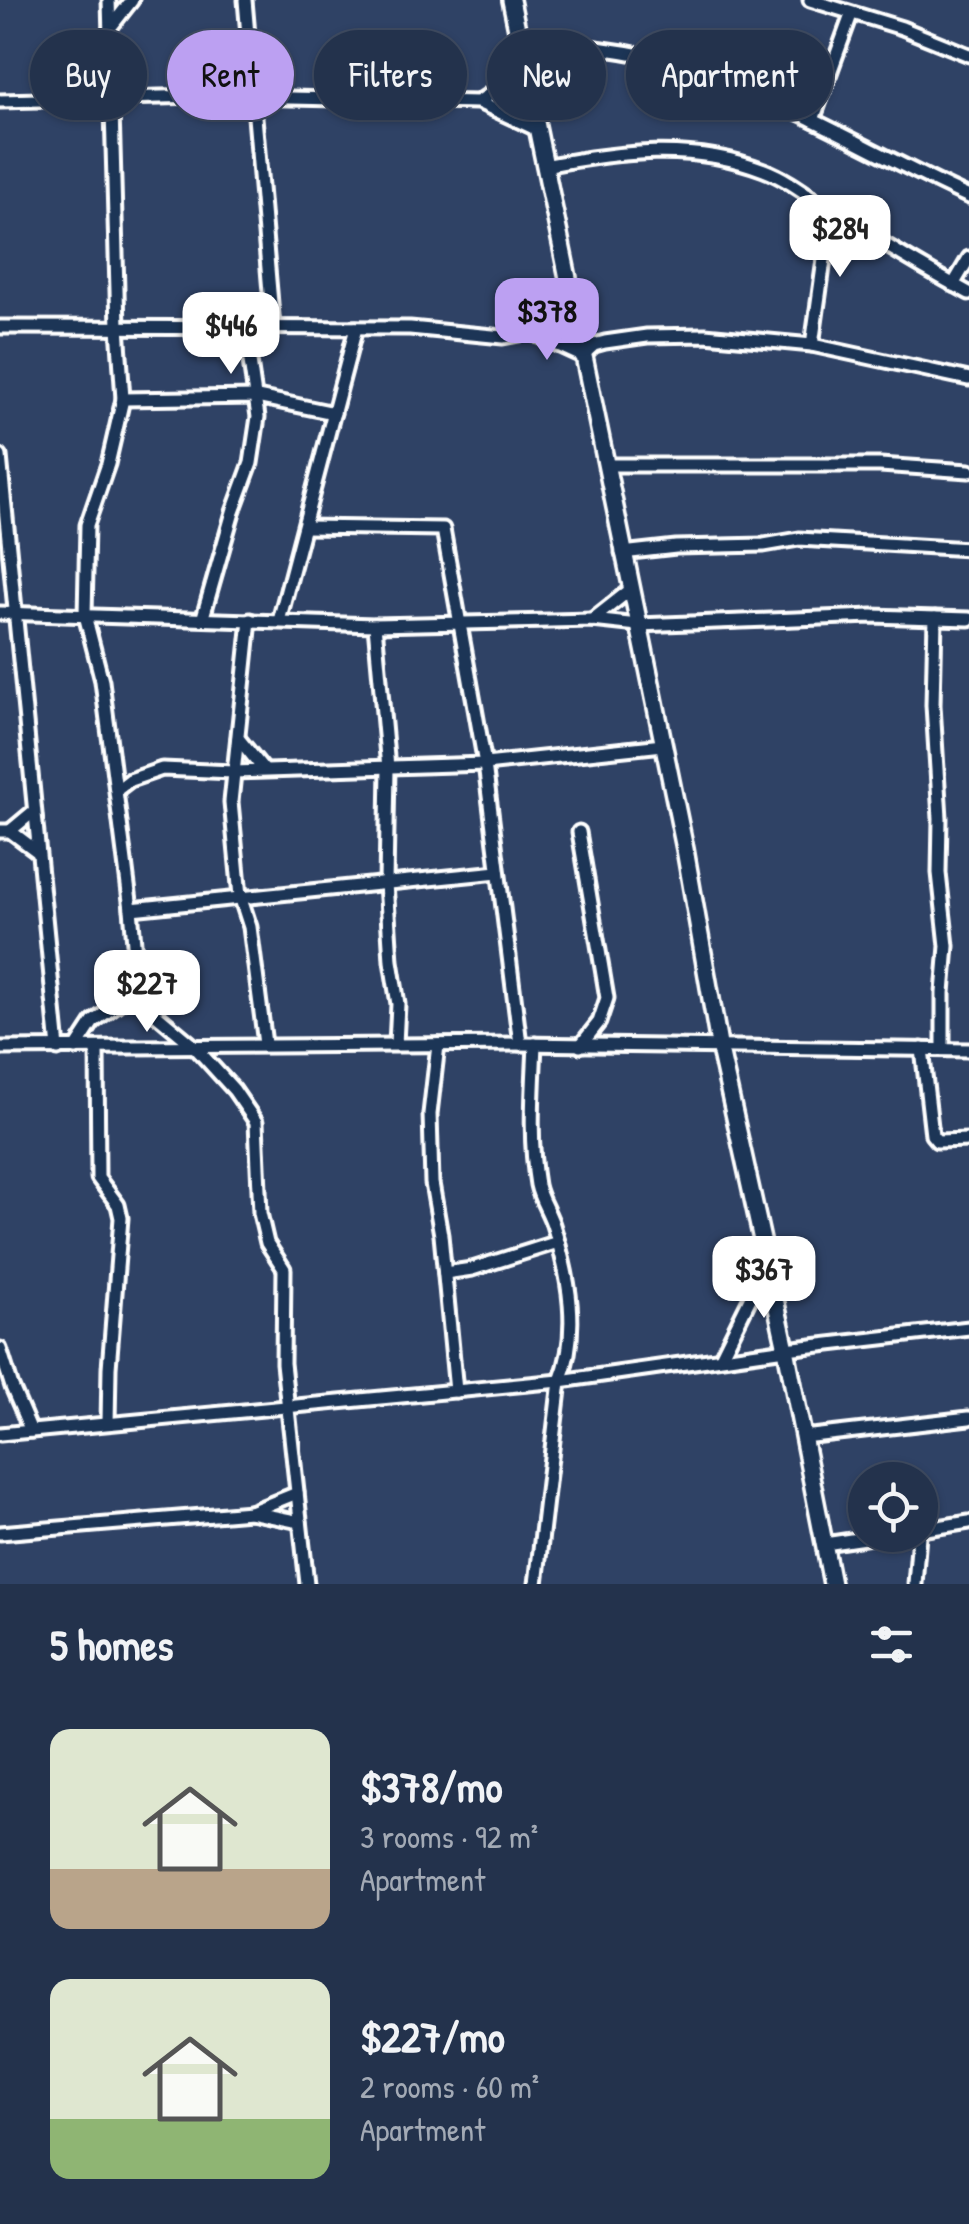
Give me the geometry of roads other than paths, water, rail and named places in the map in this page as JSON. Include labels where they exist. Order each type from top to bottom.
[{"type":"street","points":[[109,0],[110,29]]},
{"type":"street","points":[[110,29],[132,0]]},
{"type":"street","points":[[245,0],[248,30]]},
{"type":"street","points":[[511,0],[516,30]]},
{"type":"street","points":[[810,0],[902,28],[969,56]]},
{"type":"street","points":[[833,64],[851,14]]},
{"type":"street","points":[[478,102],[487,96]]},
{"type":"street","points":[[294,98],[478,102],[536,129]]},
{"type":"street","points":[[0,101],[30,100]]},
{"type":"street","points":[[111,120],[123,399],[108,464],[86,526],[85,615],[102,682],[132,909],[138,988],[158,1016],[194,1046],[249,1108],[256,1122],[260,1213],[267,1243],[284,1269],[286,1408],[307,1584]]},
{"type":"street","points":[[258,120],[273,327]]},
{"type":"street","points":[[534,120],[685,848],[719,1044],[786,1349],[832,1584]]},
{"type":"street","points":[[813,120],[969,197]]},
{"type":"street","points":[[544,166],[636,150],[741,162],[767,171],[969,293]]},
{"type":"street","points":[[812,345],[831,210]]},
{"type":"street","points":[[953,284],[969,258]]},
{"type":"street","points":[[0,327],[410,328],[485,337],[530,332],[573,308]]},
{"type":"street","points":[[204,618],[233,512],[251,463],[258,417],[249,354],[253,327]]},
{"type":"street","points":[[279,621],[356,328]]},
{"type":"street","points":[[530,332],[582,356]]},
{"type":"street","points":[[582,356],[594,345],[646,336],[704,335],[812,345],[969,379]]},
{"type":"street","points":[[123,399],[257,397],[334,413]]},
{"type":"street","points":[[0,456],[58,1049]]},
{"type":"street","points":[[607,465],[880,465],[969,471]]},
{"type":"street","points":[[305,527],[443,529],[486,764],[520,1044]]},
{"type":"street","points":[[622,553],[764,545],[800,539],[969,549]]},
{"type":"street","points":[[592,620],[630,590]]},
{"type":"street","points":[[0,613],[374,625],[592,620],[638,625],[872,616],[969,619]]},
{"type":"street","points":[[935,618],[933,705],[939,873],[947,946],[942,994],[943,1049]]},
{"type":"street","points":[[250,620],[232,772],[232,839],[240,896],[250,928],[265,1044]]},
{"type":"street","points":[[374,625],[388,768],[386,884],[390,961],[398,1004],[396,1044]]},
{"type":"street","points":[[238,738],[264,770]]},
{"type":"street","points":[[117,790],[130,780],[162,769],[232,772],[486,764],[663,745]]},
{"type":"street","points":[[34,812],[5,831],[38,852]]},
{"type":"street","points":[[580,832],[607,998],[599,1022],[580,1046]]},
{"type":"street","points":[[132,909],[498,872]]},
{"type":"street","points":[[76,1048],[93,1022],[138,988]]},
{"type":"street","points":[[438,1044],[430,1114],[432,1183],[446,1273],[456,1391]]},
{"type":"street","points":[[534,1044],[534,1163],[538,1191],[558,1242],[570,1296],[568,1360],[560,1381],[536,1584]]},
{"type":"street","points":[[0,1048],[719,1044],[969,1050]]},
{"type":"street","points":[[97,1048],[98,1178],[118,1205],[121,1218],[108,1423]]},
{"type":"street","points":[[922,1049],[932,1136],[937,1141],[969,1140]]},
{"type":"street","points":[[446,1273],[472,1269],[558,1242]]},
{"type":"street","points":[[721,1358],[767,1264]]},
{"type":"street","points":[[0,1434],[560,1381],[969,1328]]},
{"type":"street","points":[[0,1348],[31,1431]]},
{"type":"street","points":[[803,1438],[969,1418]]},
{"type":"street","points":[[250,1512],[297,1492]]},
{"type":"street","points":[[0,1533],[250,1512],[300,1522]]},
{"type":"street","points":[[938,1528],[969,1522]]},
{"type":"street","points":[[825,1544],[848,1540]]},
{"type":"street","points":[[915,1584],[917,1552]]}]
